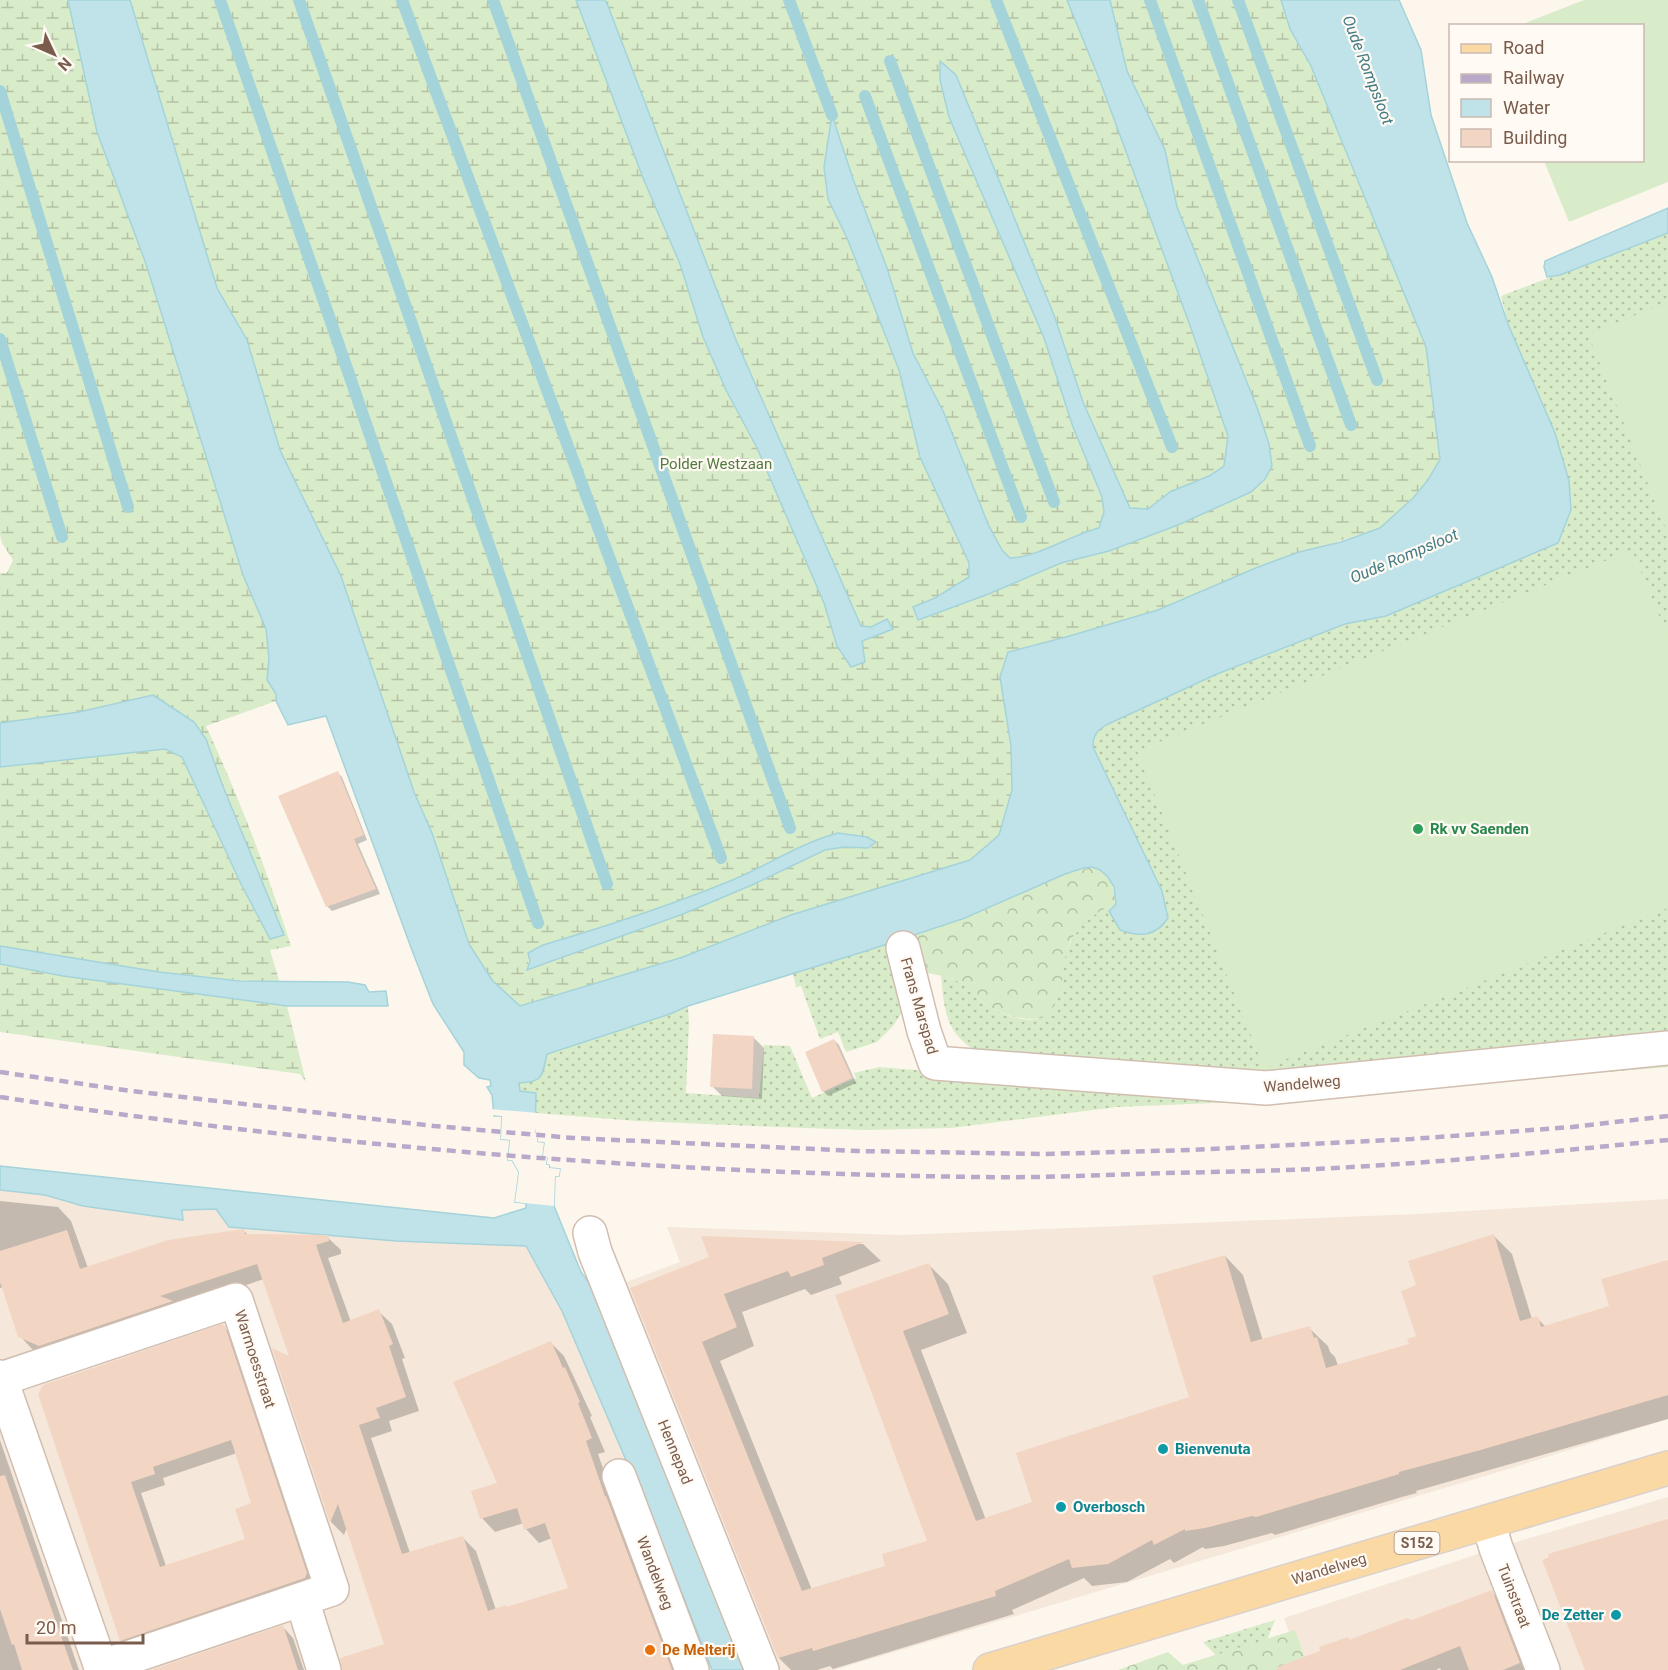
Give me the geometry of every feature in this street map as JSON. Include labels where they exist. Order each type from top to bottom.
[{"type":"main road","name":"Wandelweg","points":[[990,1670],[1668,1468]]},
{"type":"street","name":"Frans Marspad","points":[[903,948],[924,1031],[935,1063]]},
{"type":"street","name":"Wandelweg","points":[[935,1063],[1266,1088],[1668,1048]]},
{"type":"street","name":"Hennepad","points":[[590,1233],[595,1252],[762,1670]]},
{"type":"street","name":"Warmoesstraat","points":[[236,1300],[332,1589],[102,1669],[0,1378],[236,1300]]},
{"type":"street","name":"Wandelweg","points":[[619,1476],[692,1670]]},
{"type":"street","name":"Tuinstraat","points":[[1488,1522],[1543,1670]]},
{"type":"street","points":[[302,1600],[324,1670]]},
{"type":"shaded area","points":[[0,1190],[45,1195],[83,1206],[183,1220],[182,1209],[216,1209],[229,1227],[396,1241],[526,1246],[562,1311],[671,1565],[712,1670],[0,1670]]},
{"type":"shaded area","points":[[1668,1199],[1668,1419],[1505,1470],[834,1670],[777,1670],[621,1284],[680,1262],[667,1227],[899,1235],[1415,1214]]},
{"type":"shaded area","points":[[1668,1497],[1668,1670],[1302,1670],[1284,1618],[1496,1548]]},
{"type":"green space","points":[[0,0],[68,0],[97,132],[146,264],[243,575],[266,629],[269,658],[267,680],[276,694],[276,701],[206,726],[252,834],[291,946],[270,950],[281,987],[248,981],[88,965],[0,950],[0,767],[165,749],[182,757],[241,884],[270,939],[206,739],[153,695],[79,712],[0,723],[0,573],[7,573],[13,560],[2,543],[0,535]]},
{"type":"green space","name":"Polder Westzaan","points":[[130,0],[576,0],[643,178],[680,264],[703,337],[726,390],[757,448],[824,603],[837,646],[862,641],[893,629],[887,619],[871,627],[861,626],[736,340],[605,0],[1067,0],[1100,81],[1228,436],[1224,466],[1209,476],[1170,492],[1148,509],[1130,509],[1083,402],[1054,315],[956,75],[940,62],[949,117],[1044,338],[1073,427],[1102,497],[1104,512],[1099,528],[1043,550],[1010,558],[1002,550],[988,524],[944,413],[913,353],[887,268],[853,179],[833,117],[824,167],[828,199],[847,238],[899,370],[920,457],[969,563],[969,577],[935,598],[913,607],[918,620],[986,595],[1061,563],[1109,551],[1178,525],[1251,492],[1258,410],[1177,207],[1165,150],[1127,71],[1110,0],[1281,0],[1290,29],[1311,66],[1426,347],[1440,459],[1428,480],[1380,528],[1258,567],[1158,610],[1008,652],[1000,677],[1011,746],[1012,790],[999,835],[970,860],[791,915],[683,957],[520,1006],[492,980],[469,944],[432,833],[414,792],[341,576],[280,450],[247,340],[217,288]],"holes":[[[838,833],[867,837],[868,848],[844,847],[825,850],[752,885],[683,914],[527,969],[530,957],[543,945],[703,892],[823,838]]]},
{"type":"green space","points":[[1584,0],[1668,0],[1668,182],[1569,222],[1544,162],[1644,162],[1644,24],[1523,24]]},
{"type":"green space","points":[[1668,233],[1668,1044],[1249,1077],[990,1060],[965,1043],[951,1026],[947,1016],[941,975],[967,986],[983,1002],[1003,1014],[1028,1020],[1040,1018],[1048,1013],[1054,1004],[1066,953],[1082,925],[1109,907],[1162,891],[1093,747],[1094,737],[1100,730],[1106,725],[1217,674],[1345,624],[1386,616],[1558,543],[1569,481],[1555,433],[1508,324],[1501,296]]},
{"type":"green space","points":[[1668,302],[1668,534],[1588,334]]},
{"type":"green space","name":"Rk vv Saenden","points":[[1632,550],[1668,637],[1668,908],[1264,1068],[1137,751]]},
{"type":"green space","points":[[1092,867],[1103,873],[1110,881],[1116,904],[1092,917],[1073,937],[1065,959],[1058,997],[1053,1008],[1045,1015],[1027,1019],[1004,1014],[984,1003],[959,981],[921,972],[905,938],[972,916],[1065,874]]},
{"type":"green space","points":[[897,941],[904,1009],[893,1026],[877,1042],[846,1052],[838,1032],[820,1039],[801,986],[796,987],[793,974]]},
{"type":"green space","points":[[0,964],[63,976],[287,1006],[306,1082],[300,1074],[0,1032]]},
{"type":"green space","points":[[688,1006],[686,1093],[759,1098],[764,1045],[790,1046],[812,1098],[856,1078],[854,1073],[879,1067],[1182,1092],[1668,1057],[1668,1067],[1262,1101],[1117,1107],[951,1128],[864,1130],[637,1121],[536,1113],[536,1093],[520,1091],[519,1083],[533,1081],[540,1076],[546,1054],[670,1014]]},
{"type":"green space","points":[[1275,1620],[1255,1670],[1230,1670],[1203,1642]]},
{"type":"green space","points":[[1295,1630],[1309,1670],[1118,1670],[1168,1652],[1183,1665]]},
{"type":"water","name":"Oude Rompsloot","points":[[68,0],[130,0],[217,288],[247,340],[280,450],[341,576],[414,792],[432,833],[469,944],[492,980],[520,1006],[683,957],[791,915],[970,860],[999,835],[1012,790],[1011,746],[1000,677],[1008,652],[1158,610],[1258,567],[1299,552],[1341,542],[1380,528],[1413,498],[1428,480],[1440,459],[1426,347],[1311,66],[1290,29],[1281,0],[1399,0],[1421,50],[1431,115],[1467,223],[1492,277],[1508,324],[1555,433],[1569,481],[1571,510],[1558,543],[1386,616],[1345,624],[1217,674],[1106,725],[1100,730],[1094,737],[1093,747],[1162,891],[1168,918],[1153,932],[1134,934],[1120,930],[1109,911],[1116,904],[1114,887],[1100,870],[1092,867],[1084,868],[1065,874],[965,918],[688,1006],[547,1054],[543,1073],[538,1079],[519,1083],[520,1091],[536,1093],[535,1133],[538,1134],[537,1142],[544,1143],[542,1157],[547,1158],[546,1165],[560,1169],[559,1176],[555,1176],[554,1206],[581,1272],[593,1288],[746,1670],[712,1670],[671,1565],[562,1311],[526,1246],[396,1241],[229,1227],[216,1209],[182,1210],[183,1220],[83,1206],[45,1195],[0,1190],[0,1166],[494,1218],[526,1208],[526,1203],[515,1202],[519,1172],[512,1160],[508,1160],[510,1140],[501,1139],[502,1116],[494,1116],[492,1095],[487,1087],[491,1086],[490,1080],[479,1078],[464,1065],[464,1052],[433,1004],[326,716],[288,725],[276,701],[276,694],[267,680],[269,658],[266,629],[243,575],[146,264],[97,132]]},
{"type":"water","points":[[576,0],[605,0],[608,6],[736,340],[861,626],[871,627],[887,619],[893,629],[862,641],[865,662],[851,667],[837,646],[824,603],[757,448],[726,390],[703,337],[680,264],[643,178]]},
{"type":"water","points":[[1067,0],[1110,0],[1127,71],[1165,150],[1177,207],[1258,410],[1269,444],[1272,466],[1265,479],[1251,492],[1178,525],[1109,551],[1061,563],[986,595],[918,620],[913,607],[935,598],[969,577],[969,563],[920,457],[899,370],[847,238],[828,199],[824,167],[832,115],[853,179],[887,268],[913,353],[944,413],[988,524],[1002,550],[1010,558],[1031,554],[1099,528],[1104,512],[1102,497],[1073,427],[1044,338],[949,117],[940,80],[940,61],[956,75],[1054,315],[1083,402],[1130,508],[1148,509],[1170,492],[1209,476],[1224,466],[1228,436],[1100,81]]},
{"type":"water","points":[[1668,208],[1668,233],[1560,275],[1547,277],[1545,261]]},
{"type":"water","points":[[153,695],[194,722],[206,739],[284,935],[270,939],[241,884],[182,757],[165,749],[0,767],[0,723],[79,712]]},
{"type":"water","points":[[838,833],[867,837],[876,842],[868,848],[844,847],[825,850],[752,885],[683,914],[527,970],[530,961],[528,953],[543,945],[703,892],[809,843]]},
{"type":"water","points":[[0,946],[159,972],[240,981],[348,982],[365,985],[369,992],[386,991],[388,1006],[287,1006],[63,976],[0,964]]},
{"type":"pier","points":[[490,1109],[539,1113],[535,1133],[538,1134],[537,1142],[544,1143],[542,1157],[547,1158],[546,1165],[549,1165],[549,1168],[560,1169],[559,1176],[555,1176],[554,1206],[515,1202],[519,1172],[512,1160],[508,1160],[510,1140],[501,1139],[502,1116],[491,1115]]},
{"type":"building","points":[[338,771],[364,835],[354,839],[376,889],[326,907],[278,796]]},
{"type":"building","points":[[713,1034],[754,1036],[752,1089],[710,1087]]},
{"type":"building","points":[[834,1039],[852,1078],[822,1092],[805,1052]]},
{"type":"building","points":[[244,1229],[245,1234],[328,1235],[329,1241],[316,1245],[343,1323],[379,1309],[393,1344],[389,1346],[406,1397],[376,1408],[380,1418],[359,1425],[402,1554],[463,1536],[488,1611],[568,1588],[545,1523],[524,1530],[517,1508],[480,1519],[471,1491],[497,1483],[453,1382],[551,1341],[580,1402],[578,1403],[592,1438],[586,1441],[672,1670],[342,1670],[340,1658],[384,1644],[338,1504],[330,1523],[272,1348],[289,1356],[257,1264],[160,1296],[173,1301],[39,1346],[18,1337],[0,1282],[0,1251],[67,1230],[80,1269],[168,1240]]},
{"type":"building","points":[[1494,1234],[1520,1321],[1538,1316],[1541,1327],[1609,1306],[1601,1279],[1668,1260],[1668,1395],[1399,1472],[1399,1474],[1256,1517],[1252,1516],[1205,1528],[1185,1531],[1185,1529],[1154,1545],[1152,1540],[1108,1564],[1072,1568],[1069,1559],[995,1591],[996,1596],[813,1651],[812,1648],[778,1658],[630,1288],[709,1257],[701,1236],[864,1242],[822,1258],[824,1265],[791,1277],[788,1271],[724,1294],[737,1327],[702,1342],[802,1591],[885,1566],[882,1554],[927,1541],[835,1295],[929,1263],[949,1314],[903,1331],[976,1521],[1032,1502],[1016,1453],[1189,1397],[1152,1276],[1225,1255],[1251,1342],[1310,1326],[1314,1338],[1317,1337],[1326,1368],[1409,1344],[1407,1339],[1416,1336],[1401,1291],[1416,1285],[1408,1261]]},
{"type":"building","points":[[222,1324],[225,1326],[307,1573],[305,1578],[120,1641],[38,1394],[43,1385]],"holes":[[[231,1440],[251,1503],[235,1509],[245,1539],[160,1567],[131,1482],[155,1474],[153,1467]]]},
{"type":"building","points":[[5,1475],[73,1670],[22,1670],[14,1644],[12,1645],[0,1609],[0,1476]]},
{"type":"building","name":"De Zetter","points":[[1668,1519],[1668,1670],[1585,1670],[1542,1560],[1549,1557],[1548,1554]]},
{"type":"building","points":[[1492,1590],[1520,1663],[1503,1670],[1469,1670],[1460,1646],[1400,1670],[1278,1670],[1277,1667],[1320,1651],[1319,1647],[1348,1637],[1349,1640],[1407,1618],[1412,1620]]},
{"type":"building","points":[[283,1625],[298,1670],[151,1670]]},
{"type":"waterway","points":[[220,0],[538,923]]},
{"type":"waterway","points":[[299,0],[607,884]]},
{"type":"waterway","points":[[402,0],[721,858]]},
{"type":"waterway","points":[[493,0],[790,828]]},
{"type":"waterway","points":[[789,0],[832,115]]},
{"type":"waterway","points":[[996,0],[1172,447]]},
{"type":"waterway","points":[[1150,0],[1310,446]]},
{"type":"waterway","points":[[1198,0],[1351,425]]},
{"type":"waterway","points":[[1238,0],[1377,380]]},
{"type":"waterway","points":[[890,61],[1054,502]]},
{"type":"waterway","points":[[0,91],[128,507]]},
{"type":"waterway","points":[[865,96],[1021,517]]},
{"type":"waterway","points":[[0,339],[62,537]]},
{"type":"railway","points":[[0,1072],[131,1091],[434,1126],[573,1138],[858,1151],[1044,1154],[1191,1150],[1412,1139],[1572,1127],[1668,1116]]},
{"type":"railway","points":[[0,1097],[244,1130],[488,1154],[734,1170],[857,1174],[1026,1177],[1316,1169],[1492,1157],[1668,1140]]},
{"type":"place","name":"Rk vv Saenden","points":[[1418,829]]},
{"type":"place","name":"Bienvenuta","points":[[1163,1449]]},
{"type":"place","name":"Overbosch","points":[[1061,1507]]},
{"type":"place","name":"De Zetter","points":[[1616,1615]]},
{"type":"place","name":"De Melterij","points":[[650,1650]]}]
